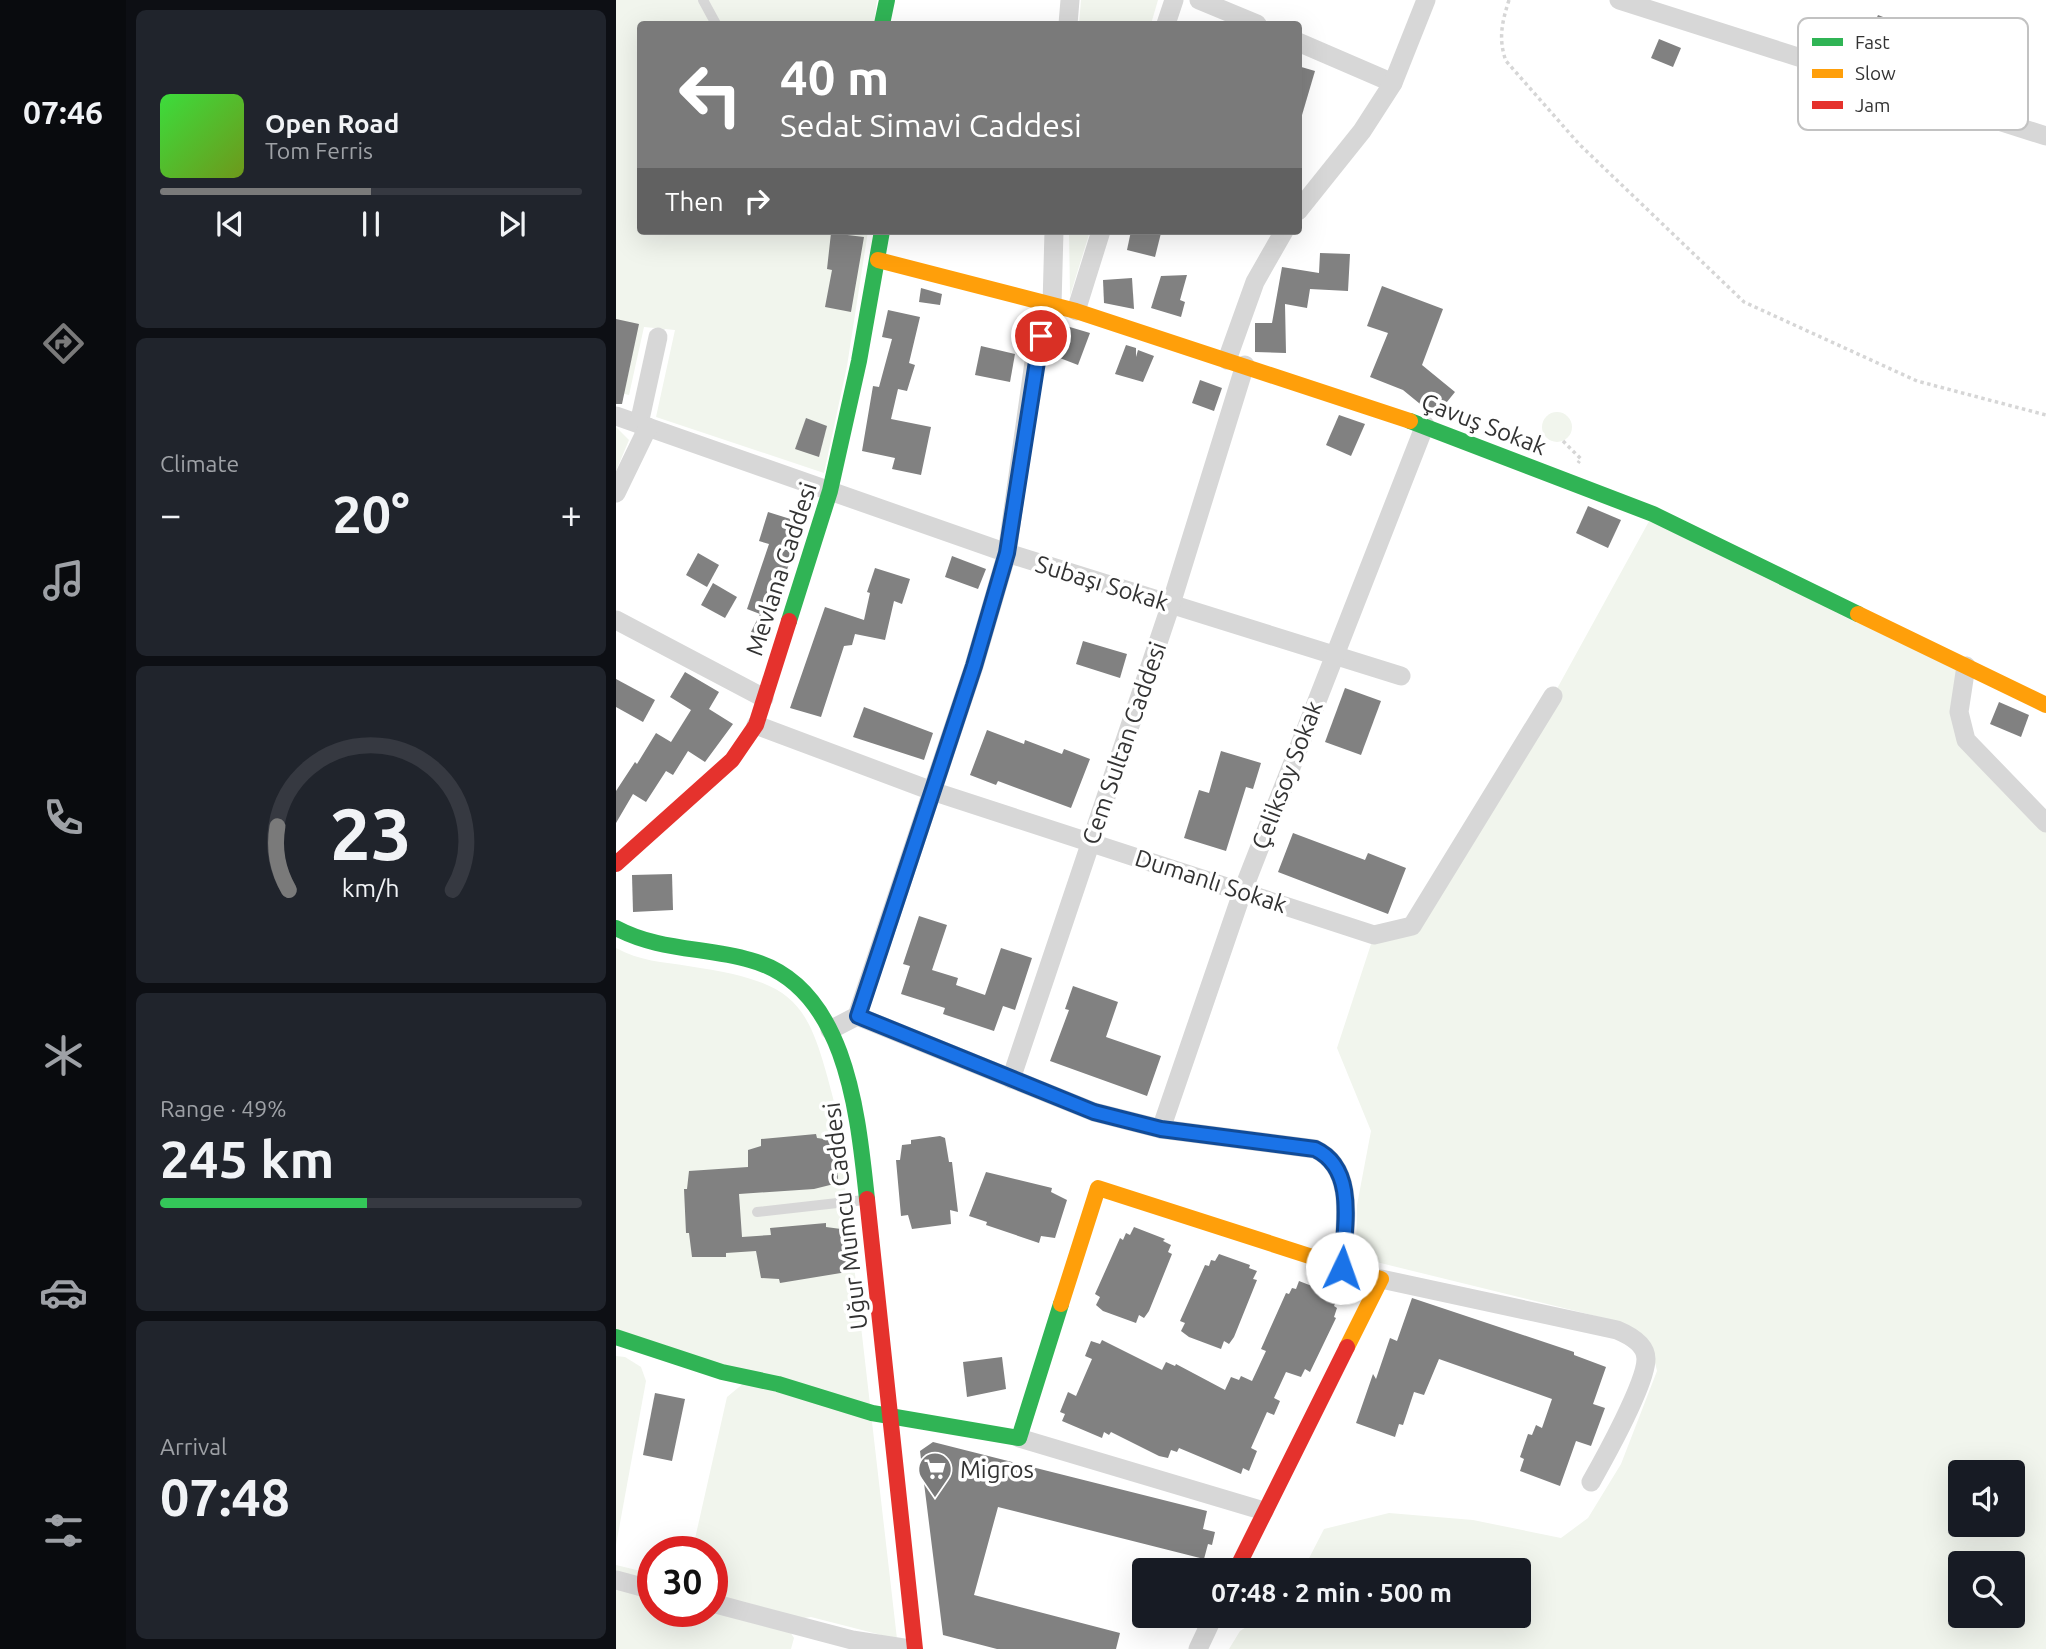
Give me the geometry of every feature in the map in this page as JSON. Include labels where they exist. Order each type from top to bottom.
[{"type":"street","points":[[883,21],[887,0]]},
{"type":"street","points":[[1068,21],[1070,0]]},
{"type":"street","points":[[1167,21],[1174,0]]},
{"type":"street","points":[[1199,0],[1250,21]]},
{"type":"street","points":[[1302,206],[1362,131],[1392,82],[1426,0]]},
{"type":"street","points":[[1619,0],[1798,57]]},
{"type":"street","points":[[1302,44],[1392,82]]},
{"type":"street","points":[[2027,130],[2046,136]]},
{"type":"street","name":"Mevlana Caddesi","points":[[616,864],[732,760],[756,725],[830,491],[881,235]]},
{"type":"street","points":[[830,1030],[858,1016],[974,666],[1007,553],[1035,355],[1052,305],[1054,235]]},
{"type":"street","points":[[1076,311],[1100,235]]},
{"type":"street","name":"Cem Sultan Caddesi","points":[[1011,1079],[1171,604],[1255,282],[1282,235]]},
{"type":"street","name":"Çavuş Sokak","points":[[878,260],[1076,311],[1425,425],[1653,514],[2046,705]]},
{"type":"street","points":[[616,493],[643,425],[658,337]]},
{"type":"street","name":"Subaşı Sokak","points":[[616,416],[1007,553],[1401,676]]},
{"type":"street","name":"Çeliksoy Sokak","points":[[1161,1129],[1243,890],[1425,425]]},
{"type":"street","points":[[616,620],[764,698]]},
{"type":"street","points":[[1966,666],[1959,712],[1966,740],[2046,823]]},
{"type":"street","name":"Dumanlı Sokak","points":[[756,725],[932,791],[1243,890],[1374,935],[1412,926],[1553,696]]},
{"type":"street","name":"Uğur Mumcu Caddesi","points":[[616,928],[634,939],[663,948],[726,954],[757,961],[780,973],[807,994],[830,1030],[850,1080],[867,1200],[913,1649]]},
{"type":"street","points":[[858,1016],[1094,1112],[1161,1129],[1315,1149],[1329,1155],[1340,1172],[1346,1200],[1342,1268]]},
{"type":"street","points":[[1019,1438],[1098,1188],[1381,1279],[1630,1335],[1642,1347],[1646,1358],[1643,1373],[1618,1433],[1591,1482]]},
{"type":"street","points":[[1242,1558],[1381,1279]]},
{"type":"street","points":[[616,1338],[722,1372],[778,1384],[872,1413],[891,1414],[1019,1438],[1264,1511]]},
{"type":"street","points":[[616,1580],[637,1586]]},
{"type":"street","points":[[728,1608],[820,1632],[913,1649]]},
{"type":"street","points":[[1198,1649],[1208,1628]]},
{"type":"street","points":[[808,1649],[820,1632]]},
{"type":"lane","points":[[702,0],[714,21]]},
{"type":"lane","points":[[757,1212],[867,1200]]},
{"type":"path","points":[[1509,0],[1500,45],[1506,61],[1579,144],[1744,302],[1917,382],[2046,415]]},
{"type":"shaded area","points":[[616,0],[877,0],[874,21],[637,21],[637,235],[867,235],[847,366],[824,473],[656,417],[675,330],[644,327],[629,395],[616,392]]},
{"type":"shaded area","points":[[1081,0],[1158,0],[1152,21],[1079,21]]},
{"type":"shaded area","points":[[1069,235],[1089,235],[1070,296]]},
{"type":"shaded area","points":[[1557,412],[1568,416],[1572,427],[1568,438],[1557,442],[1546,438],[1542,427],[1546,416]]},
{"type":"shaded area","points":[[616,427],[629,440],[616,471]]},
{"type":"shaded area","points":[[1653,514],[1966,666],[1961,727],[2046,823],[2046,1649],[1229,1649],[1245,1628],[1531,1628],[1531,1558],[1309,1558],[1324,1529],[1389,1513],[1473,1520],[1561,1538],[1588,1518],[1621,1464],[1657,1371],[1652,1350],[1604,1318],[1356,1257],[1357,1205],[1371,1131],[1337,1048],[1374,935],[1413,926],[1553,696]]},
{"type":"shaded area","points":[[616,948],[633,956],[756,980],[778,991],[795,1004],[807,1021],[817,1044],[836,1109],[897,1639],[811,1617],[783,1621],[794,1638],[791,1649],[616,1649],[616,1565],[637,1570],[637,1627],[728,1627],[728,1536],[696,1536],[727,1397],[750,1378],[616,1337]]},
{"type":"shaded area","points":[[616,1356],[625,1357],[641,1367],[646,1381],[616,1545]]},
{"type":"building","points":[[1659,39],[1681,48],[1673,67],[1651,58]]},
{"type":"building","points":[[1302,67],[1315,71],[1302,115]]},
{"type":"building","points":[[831,235],[864,237],[851,312],[825,307],[832,270],[827,269]]},
{"type":"building","points":[[1130,235],[1160,235],[1155,257],[1127,250]]},
{"type":"building","points":[[1320,253],[1350,254],[1348,291],[1310,289],[1307,308],[1285,304],[1286,353],[1255,352],[1255,323],[1272,323],[1282,267],[1319,273]]},
{"type":"building","points":[[1187,275],[1180,300],[1185,302],[1181,317],[1151,308],[1161,276]]},
{"type":"building","points":[[1132,278],[1134,309],[1104,303],[1103,280]]},
{"type":"building","points":[[1382,286],[1443,309],[1422,365],[1455,392],[1438,413],[1425,408],[1403,390],[1370,377],[1388,333],[1367,326]]},
{"type":"building","points":[[921,288],[942,294],[940,305],[919,302]]},
{"type":"building","points":[[888,310],[920,317],[909,363],[915,365],[907,391],[898,389],[891,419],[931,427],[921,475],[892,469],[895,458],[862,451],[873,386],[879,387],[892,339],[882,337]]},
{"type":"building","points":[[616,319],[639,324],[622,404],[616,404]]},
{"type":"building","points":[[1063,325],[1090,333],[1078,365],[1052,355]]},
{"type":"building","points":[[1126,345],[1136,348],[1136,357],[1138,350],[1154,356],[1143,382],[1115,374]]},
{"type":"building","points":[[981,346],[1015,354],[1010,382],[975,375]]},
{"type":"building","points":[[1200,380],[1222,388],[1214,411],[1192,403]]},
{"type":"building","points":[[1339,415],[1365,424],[1351,456],[1326,445]]},
{"type":"building","points":[[806,418],[827,426],[819,457],[795,449]]},
{"type":"building","points":[[1588,506],[1621,520],[1608,548],[1576,533]]},
{"type":"building","points":[[768,512],[800,522],[790,561],[762,643],[749,636],[760,614],[747,609],[769,544],[759,541]]},
{"type":"building","points":[[698,553],[719,565],[707,587],[686,575]]},
{"type":"building","points":[[952,556],[986,569],[978,589],[945,577]]},
{"type":"building","points":[[875,568],[910,579],[902,604],[894,601],[885,640],[855,634],[852,645],[844,646],[821,717],[790,708],[825,607],[864,620],[870,593],[867,592]]},
{"type":"building","points":[[713,583],[737,597],[725,618],[701,605]]},
{"type":"building","points":[[1083,641],[1127,654],[1120,678],[1076,664]]},
{"type":"building","points":[[685,672],[719,692],[709,709],[733,724],[705,762],[688,751],[673,775],[666,771],[646,802],[633,794],[616,823],[616,791],[635,762],[637,764],[656,733],[671,742],[691,710],[670,697]]},
{"type":"building","points":[[616,679],[655,700],[643,722],[616,707]]},
{"type":"building","points":[[1345,688],[1381,701],[1361,755],[1325,742]]},
{"type":"building","points":[[1999,702],[2029,715],[2021,737],[1990,724]]},
{"type":"building","points":[[864,707],[933,733],[924,760],[853,737]]},
{"type":"building","points":[[987,730],[1024,744],[1025,740],[1062,754],[1064,749],[1090,759],[1071,808],[998,781],[996,785],[970,775]]},
{"type":"building","points":[[1221,751],[1261,763],[1253,789],[1246,787],[1226,851],[1184,838],[1199,790],[1209,793]]},
{"type":"building","points":[[1293,833],[1365,860],[1368,853],[1406,868],[1388,914],[1278,872]]},
{"type":"building","points":[[672,874],[673,910],[633,912],[632,875]]},
{"type":"building","points":[[919,916],[947,925],[932,970],[958,978],[956,985],[985,995],[1001,948],[1032,958],[1015,1010],[1003,1006],[994,1031],[943,1014],[945,1008],[901,994],[910,966],[903,964]]},
{"type":"building","points":[[1073,986],[1118,1002],[1106,1037],[1161,1056],[1147,1096],[1050,1061],[1069,1010],[1065,1009]]},
{"type":"building","points":[[816,1134],[817,1138],[832,1140],[833,1149],[837,1149],[838,1183],[814,1189],[739,1194],[742,1237],[771,1235],[770,1228],[826,1223],[826,1227],[841,1229],[842,1238],[846,1238],[847,1272],[780,1283],[779,1279],[761,1278],[756,1251],[726,1253],[726,1257],[692,1257],[689,1233],[686,1233],[684,1189],[687,1189],[689,1171],[748,1167],[748,1150],[761,1146],[761,1139]]},
{"type":"building","points":[[940,1136],[945,1138],[949,1162],[952,1162],[958,1212],[950,1210],[951,1224],[912,1229],[908,1215],[901,1216],[896,1160],[900,1160],[902,1145],[911,1144],[911,1140]]},
{"type":"building","points":[[986,1172],[1052,1188],[1051,1192],[1067,1200],[1055,1238],[1041,1236],[1039,1243],[986,1225],[987,1222],[969,1216]]},
{"type":"building","points":[[1134,1227],[1165,1239],[1163,1241],[1171,1245],[1168,1252],[1172,1254],[1149,1311],[1144,1318],[1139,1315],[1136,1323],[1103,1311],[1096,1305],[1100,1297],[1095,1294],[1120,1238],[1123,1240],[1126,1233],[1130,1235]]},
{"type":"building","points":[[1219,1254],[1250,1265],[1249,1268],[1257,1271],[1253,1279],[1257,1280],[1234,1337],[1229,1344],[1224,1341],[1221,1349],[1189,1337],[1181,1331],[1185,1323],[1180,1321],[1205,1265],[1209,1266],[1211,1260],[1215,1261]]},
{"type":"building","points":[[1299,1281],[1330,1293],[1329,1295],[1337,1299],[1334,1306],[1337,1308],[1336,1318],[1310,1372],[1305,1369],[1301,1377],[1286,1372],[1274,1398],[1280,1401],[1274,1415],[1267,1412],[1251,1448],[1257,1451],[1249,1471],[1243,1468],[1241,1474],[1179,1448],[1177,1452],[1171,1450],[1168,1458],[1159,1456],[1111,1432],[1109,1435],[1104,1432],[1102,1438],[1062,1421],[1065,1414],[1060,1412],[1068,1392],[1076,1396],[1092,1359],[1085,1356],[1091,1341],[1100,1344],[1102,1340],[1162,1370],[1166,1362],[1175,1366],[1176,1364],[1225,1390],[1231,1377],[1239,1380],[1241,1376],[1252,1381],[1266,1351],[1261,1349],[1286,1293],[1289,1294],[1292,1288],[1296,1289]]},
{"type":"building","points":[[1412,1298],[1574,1352],[1574,1355],[1606,1367],[1593,1404],[1605,1408],[1591,1446],[1576,1441],[1560,1486],[1520,1471],[1524,1459],[1520,1457],[1528,1434],[1532,1435],[1536,1425],[1542,1428],[1552,1399],[1439,1359],[1424,1395],[1414,1392],[1403,1425],[1399,1424],[1395,1437],[1356,1423],[1373,1374],[1376,1379],[1390,1338],[1397,1341]]},
{"type":"building","points":[[1002,1357],[1006,1389],[967,1397],[963,1362]]},
{"type":"building","points":[[655,1393],[685,1399],[672,1461],[643,1455]]},
{"type":"building","points":[[933,1442],[1207,1511],[1203,1529],[1215,1532],[1212,1545],[1208,1544],[1204,1558],[1200,1558],[998,1507],[974,1595],[1120,1633],[1116,1649],[997,1649],[943,1635],[920,1451]]},
{"type":"traffic: fast","points":[[883,21],[887,0]]},
{"type":"traffic: fast","points":[[789,621],[830,491],[859,361],[881,235]]},
{"type":"traffic: fast","points":[[1410,421],[1653,514],[1858,614]]},
{"type":"traffic: fast","points":[[616,928],[665,945],[750,960],[783,974],[808,997],[828,1026],[842,1059],[859,1131],[867,1199]]},
{"type":"traffic: fast","points":[[616,1337],[722,1372],[778,1384],[872,1413],[1019,1438],[1061,1304]]},
{"type":"traffic: slow","points":[[878,260],[1076,311],[1410,421]]},
{"type":"traffic: slow","points":[[1858,614],[2046,705]]},
{"type":"traffic: slow","points":[[1061,1304],[1098,1188],[1381,1279],[1347,1347]]},
{"type":"traffic: jam","points":[[616,864],[732,760],[756,725],[789,621]]},
{"type":"traffic: jam","points":[[867,1199],[915,1649]]},
{"type":"traffic: jam","points":[[1242,1558],[1347,1347]]},
{"type":"place","name":"Migros","points":[[935,1499]]},
{"type":"route","points":[[1041,336],[1035,355],[1007,553],[974,666],[858,1016],[1094,1112],[1161,1129],[1315,1149],[1329,1155],[1340,1172],[1346,1200],[1342,1268]]}]
